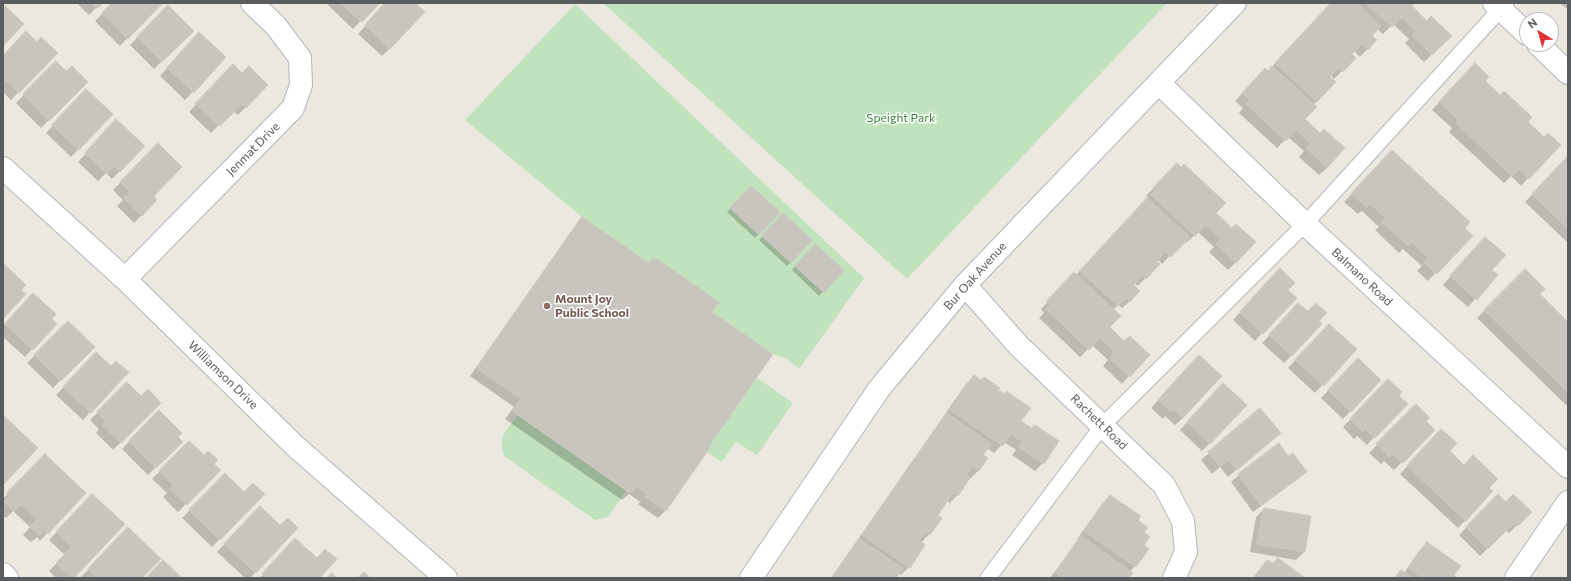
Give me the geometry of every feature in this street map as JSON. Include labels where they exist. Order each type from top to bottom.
[{"type":"street","name":"Jenmat Drive","points":[[125,279],[293,108],[301,86],[300,58],[276,26],[252,3]]},
{"type":"street","name":"Bur Oak Avenue","points":[[752,578],[879,389],[965,285],[1235,3]]},
{"type":"street","points":[[1501,5],[1519,25]]},
{"type":"street","points":[[1546,52],[1568,73]]},
{"type":"street","name":"Balmano Road","points":[[1159,83],[1305,224],[1568,467]]},
{"type":"street","name":"Williamson Drive","points":[[3,168],[125,279],[295,446],[446,578]]},
{"type":"street","name":"Rachett Road","points":[[965,285],[1019,346],[1164,485],[1183,521],[1186,552],[1174,578]]},
{"type":"street","points":[[1516,578],[1568,502]]},
{"type":"street","points":[[3,574],[7,578]]},
{"type":"lane","points":[[988,578],[1103,425],[1305,224],[1501,5]]},
{"type":"green space","name":"Speight Park","points":[[603,3],[1167,3],[907,279]]},
{"type":"green space","points":[[575,4],[864,278],[799,369],[787,359],[773,354],[712,312],[719,302],[649,263],[582,217],[465,120]]},
{"type":"green space","points":[[757,378],[793,403],[757,455],[736,442],[722,462],[707,452],[711,446],[710,445]]},
{"type":"green space","points":[[518,415],[626,491],[608,517],[595,520],[504,456],[502,443],[504,434]]},
{"type":"building","points":[[92,3],[103,3],[98,8]]},
{"type":"building","points":[[112,3],[163,3],[128,39],[102,13]]},
{"type":"building","points":[[341,3],[380,3],[362,22]]},
{"type":"building","points":[[385,3],[415,3],[425,12],[390,49],[365,25]]},
{"type":"building","points":[[1331,3],[1357,3],[1381,26],[1372,36],[1377,40],[1368,50],[1362,44],[1352,54],[1356,58],[1343,72],[1339,68],[1330,77],[1336,82],[1317,102],[1275,63]]},
{"type":"building","points":[[1366,3],[1415,3],[1412,6],[1427,21],[1431,16],[1452,36],[1432,55],[1412,35],[1416,31],[1402,17],[1392,27]]},
{"type":"building","points":[[3,4],[24,24],[3,46]]},
{"type":"building","points":[[168,5],[194,31],[162,62],[137,37]]},
{"type":"building","points":[[26,31],[37,42],[41,37],[58,53],[19,93],[3,77],[3,56]]},
{"type":"building","points":[[199,32],[226,57],[194,93],[167,68]]},
{"type":"building","points":[[56,61],[66,71],[72,66],[88,82],[49,121],[23,94]]},
{"type":"building","points":[[1475,63],[1489,77],[1485,81],[1500,95],[1504,91],[1532,117],[1528,122],[1544,137],[1548,133],[1561,145],[1529,179],[1519,169],[1512,176],[1456,123],[1459,120],[1439,102]]},
{"type":"building","points":[[233,64],[242,73],[249,66],[268,85],[246,108],[242,104],[220,126],[195,104]]},
{"type":"building","points":[[1272,66],[1317,107],[1305,119],[1320,133],[1324,129],[1345,148],[1327,168],[1306,148],[1310,143],[1296,130],[1286,141],[1246,104],[1250,100],[1242,93],[1265,68],[1268,71]]},
{"type":"building","points":[[86,89],[113,114],[79,150],[52,125]]},
{"type":"building","points":[[116,119],[145,146],[120,172],[114,166],[107,174],[85,153]]},
{"type":"building","points":[[158,143],[182,167],[154,196],[157,200],[142,216],[124,198],[130,192],[120,182]]},
{"type":"building","points":[[1392,150],[1470,222],[1465,228],[1473,236],[1437,274],[1424,263],[1428,258],[1411,242],[1408,246],[1382,222],[1386,218],[1370,204],[1367,207],[1351,194]]},
{"type":"building","points":[[1568,156],[1568,229],[1532,194]]},
{"type":"building","points":[[1177,163],[1181,167],[1184,164],[1226,203],[1216,213],[1232,228],[1236,224],[1256,242],[1236,263],[1216,244],[1221,239],[1206,225],[1195,236],[1151,195],[1155,190],[1153,188]]},
{"type":"building","points":[[751,186],[780,212],[759,235],[730,208]]},
{"type":"building","points":[[1147,198],[1190,237],[1171,257],[1165,252],[1157,261],[1160,264],[1146,279],[1142,275],[1134,285],[1140,291],[1130,302],[1126,298],[1118,306],[1080,271]]},
{"type":"building","points":[[783,213],[812,240],[791,263],[762,236]]},
{"type":"building","points":[[582,217],[649,263],[654,257],[719,302],[712,312],[773,354],[666,511],[645,496],[647,494],[636,486],[630,493],[512,411],[521,399],[477,368]]},
{"type":"building","points":[[1485,237],[1506,255],[1492,270],[1498,275],[1477,300],[1450,276]]},
{"type":"building","points":[[815,244],[844,270],[824,293],[795,266]]},
{"type":"building","points":[[3,263],[26,285],[21,290],[26,294],[3,319]]},
{"type":"building","points":[[1280,268],[1295,283],[1288,290],[1297,298],[1263,334],[1240,312]]},
{"type":"building","points":[[1525,269],[1545,289],[1540,294],[1568,322],[1568,392],[1484,310]]},
{"type":"building","points":[[1074,272],[1121,316],[1110,327],[1124,341],[1130,336],[1150,355],[1130,377],[1110,358],[1115,352],[1100,338],[1089,350],[1046,309],[1051,305],[1047,301]]},
{"type":"building","points":[[33,293],[56,314],[52,319],[57,324],[33,350],[5,324]]},
{"type":"building","points":[[1298,303],[1308,311],[1316,303],[1327,313],[1319,321],[1322,324],[1292,356],[1269,335]]},
{"type":"building","points":[[68,321],[95,347],[61,381],[34,355]]},
{"type":"building","points":[[1329,324],[1357,349],[1324,386],[1295,360]]},
{"type":"building","points":[[96,352],[111,366],[116,361],[129,372],[91,413],[63,387]]},
{"type":"building","points":[[1199,355],[1222,376],[1183,418],[1173,409],[1171,412],[1158,400]]},
{"type":"building","points":[[1358,358],[1381,380],[1351,412],[1328,390]]},
{"type":"building","points":[[974,375],[981,380],[984,377],[1000,388],[998,390],[1004,394],[1006,391],[1031,408],[1021,421],[1032,428],[1035,425],[1059,441],[1044,464],[1019,447],[1023,442],[1011,434],[1003,446],[950,410]]},
{"type":"building","points":[[1388,379],[1402,392],[1399,396],[1408,404],[1375,438],[1365,429],[1363,432],[1350,419]]},
{"type":"building","points":[[127,382],[141,396],[148,389],[161,403],[121,443],[103,425],[106,421],[97,412]]},
{"type":"building","points":[[1223,383],[1247,405],[1210,444],[1187,422]]},
{"type":"building","points":[[1416,404],[1430,418],[1426,421],[1435,430],[1403,463],[1392,454],[1389,457],[1376,444]]},
{"type":"building","points":[[1260,408],[1281,433],[1237,470],[1228,460],[1220,467],[1208,452]]},
{"type":"building","points":[[159,410],[182,433],[178,437],[183,442],[156,468],[129,441]]},
{"type":"building","points":[[947,413],[991,444],[983,455],[988,458],[979,471],[972,466],[966,475],[970,478],[958,496],[953,493],[938,515],[942,518],[930,535],[925,532],[919,540],[925,545],[910,568],[862,535]]},
{"type":"building","points":[[3,415],[38,448],[3,485]]},
{"type":"building","points":[[1441,429],[1457,443],[1450,451],[1464,465],[1473,455],[1498,479],[1489,488],[1493,491],[1466,521],[1407,466]]},
{"type":"building","points":[[189,441],[204,455],[208,451],[218,460],[214,464],[221,470],[187,505],[170,489],[174,485],[159,471]]},
{"type":"building","points":[[1279,443],[1288,456],[1293,453],[1307,472],[1261,505],[1238,474]]},
{"type":"building","points":[[45,454],[86,493],[48,534],[45,530],[40,535],[30,527],[37,519],[21,504],[14,511],[4,502],[10,496],[7,493]]},
{"type":"building","points":[[225,473],[244,492],[253,483],[265,494],[220,540],[189,510]]},
{"type":"building","points":[[92,494],[125,524],[74,578],[72,578],[56,563],[72,547],[56,532]]},
{"type":"building","points":[[1498,494],[1506,502],[1513,494],[1532,512],[1518,526],[1514,523],[1488,549],[1466,527]]},
{"type":"building","points":[[1110,495],[1141,516],[1138,520],[1148,528],[1144,532],[1150,537],[1144,545],[1149,549],[1136,567],[1084,531]]},
{"type":"building","points":[[260,506],[280,525],[288,518],[298,528],[256,573],[224,544]]},
{"type":"building","points":[[1264,508],[1311,516],[1305,552],[1257,544]]},
{"type":"building","points":[[128,527],[161,559],[142,578],[97,578],[88,569]]},
{"type":"building","points":[[1081,536],[1133,573],[1129,578],[1062,578],[1055,573]]},
{"type":"building","points":[[295,538],[317,558],[325,549],[337,559],[320,578],[266,578],[262,574]]},
{"type":"building","points":[[859,539],[903,568],[896,578],[832,578]]},
{"type":"building","points":[[1427,542],[1461,566],[1454,575],[1458,578],[1423,578],[1409,568]]},
{"type":"building","points":[[1278,558],[1305,578],[1253,578],[1267,560],[1273,563]]},
{"type":"building","points":[[163,560],[182,578],[146,578]]},
{"type":"building","points":[[1401,570],[1413,578],[1395,578]]},
{"type":"building","points":[[364,572],[370,578],[358,578]]},
{"type":"building","points":[[332,573],[337,578],[327,578]]},
{"type":"place","name":"Mount Joy Public School","points":[[547,306]]}]
